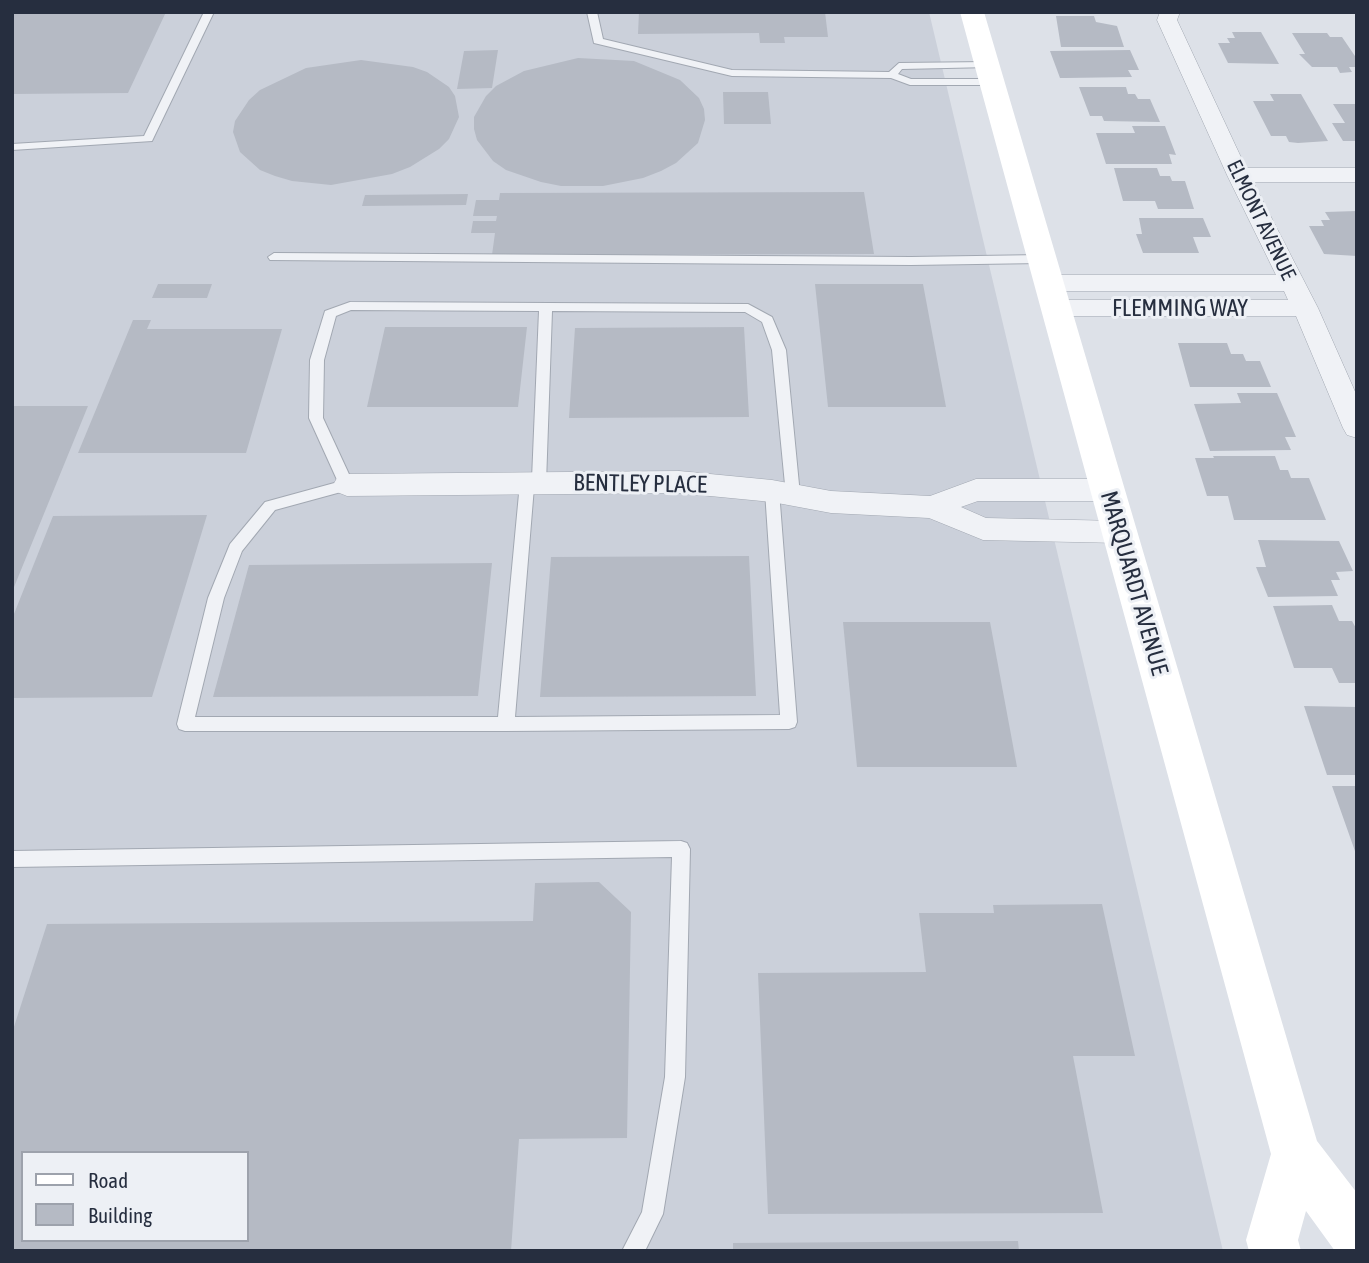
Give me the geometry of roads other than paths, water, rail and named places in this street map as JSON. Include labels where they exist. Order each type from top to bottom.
[{"type":"main road","name":"MARQUARDT AVENUE","points":[[972,12],[1296,1154],[1357,1237]]},
{"type":"main road","points":[[1275,1251],[1272,1240],[1296,1154]]},
{"type":"street","name":"ELMONT AVENUE","points":[[1170,12],[1167,20],[1238,175],[1353,413]]},
{"type":"street","points":[[1238,175],[1357,175]]},
{"type":"street","name":"FLEMMING WAY","points":[[1049,283],[1292,283]]},
{"type":"street","name":"FLEMMING WAY","points":[[1049,283],[1305,309]]},
{"type":"street","name":"BENTLEY PLACE","points":[[347,485],[679,482],[782,493],[831,502],[932,507],[983,529],[1119,532]]},
{"type":"street","name":"BENTLEY PLACE","points":[[932,507],[976,490],[1107,491]]},
{"type":"lane","points":[[12,147],[148,139],[209,12]]},
{"type":"lane","points":[[592,12],[598,41],[657,54],[693,66],[732,73],[892,75],[910,82],[989,74]]},
{"type":"lane","points":[[892,75],[899,66],[989,74]]},
{"type":"lane","points":[[274,257],[900,261],[1049,283]]},
{"type":"lane","points":[[350,306],[546,307],[748,309],[767,320],[779,350],[789,722],[185,724],[216,598],[235,548],[270,506],[347,485],[316,418],[317,360],[330,314],[350,306]]},
{"type":"lane","points":[[506,724],[533,483],[546,307]]},
{"type":"lane","points":[[12,859],[681,849],[676,1077],[652,1214],[633,1251]]}]
